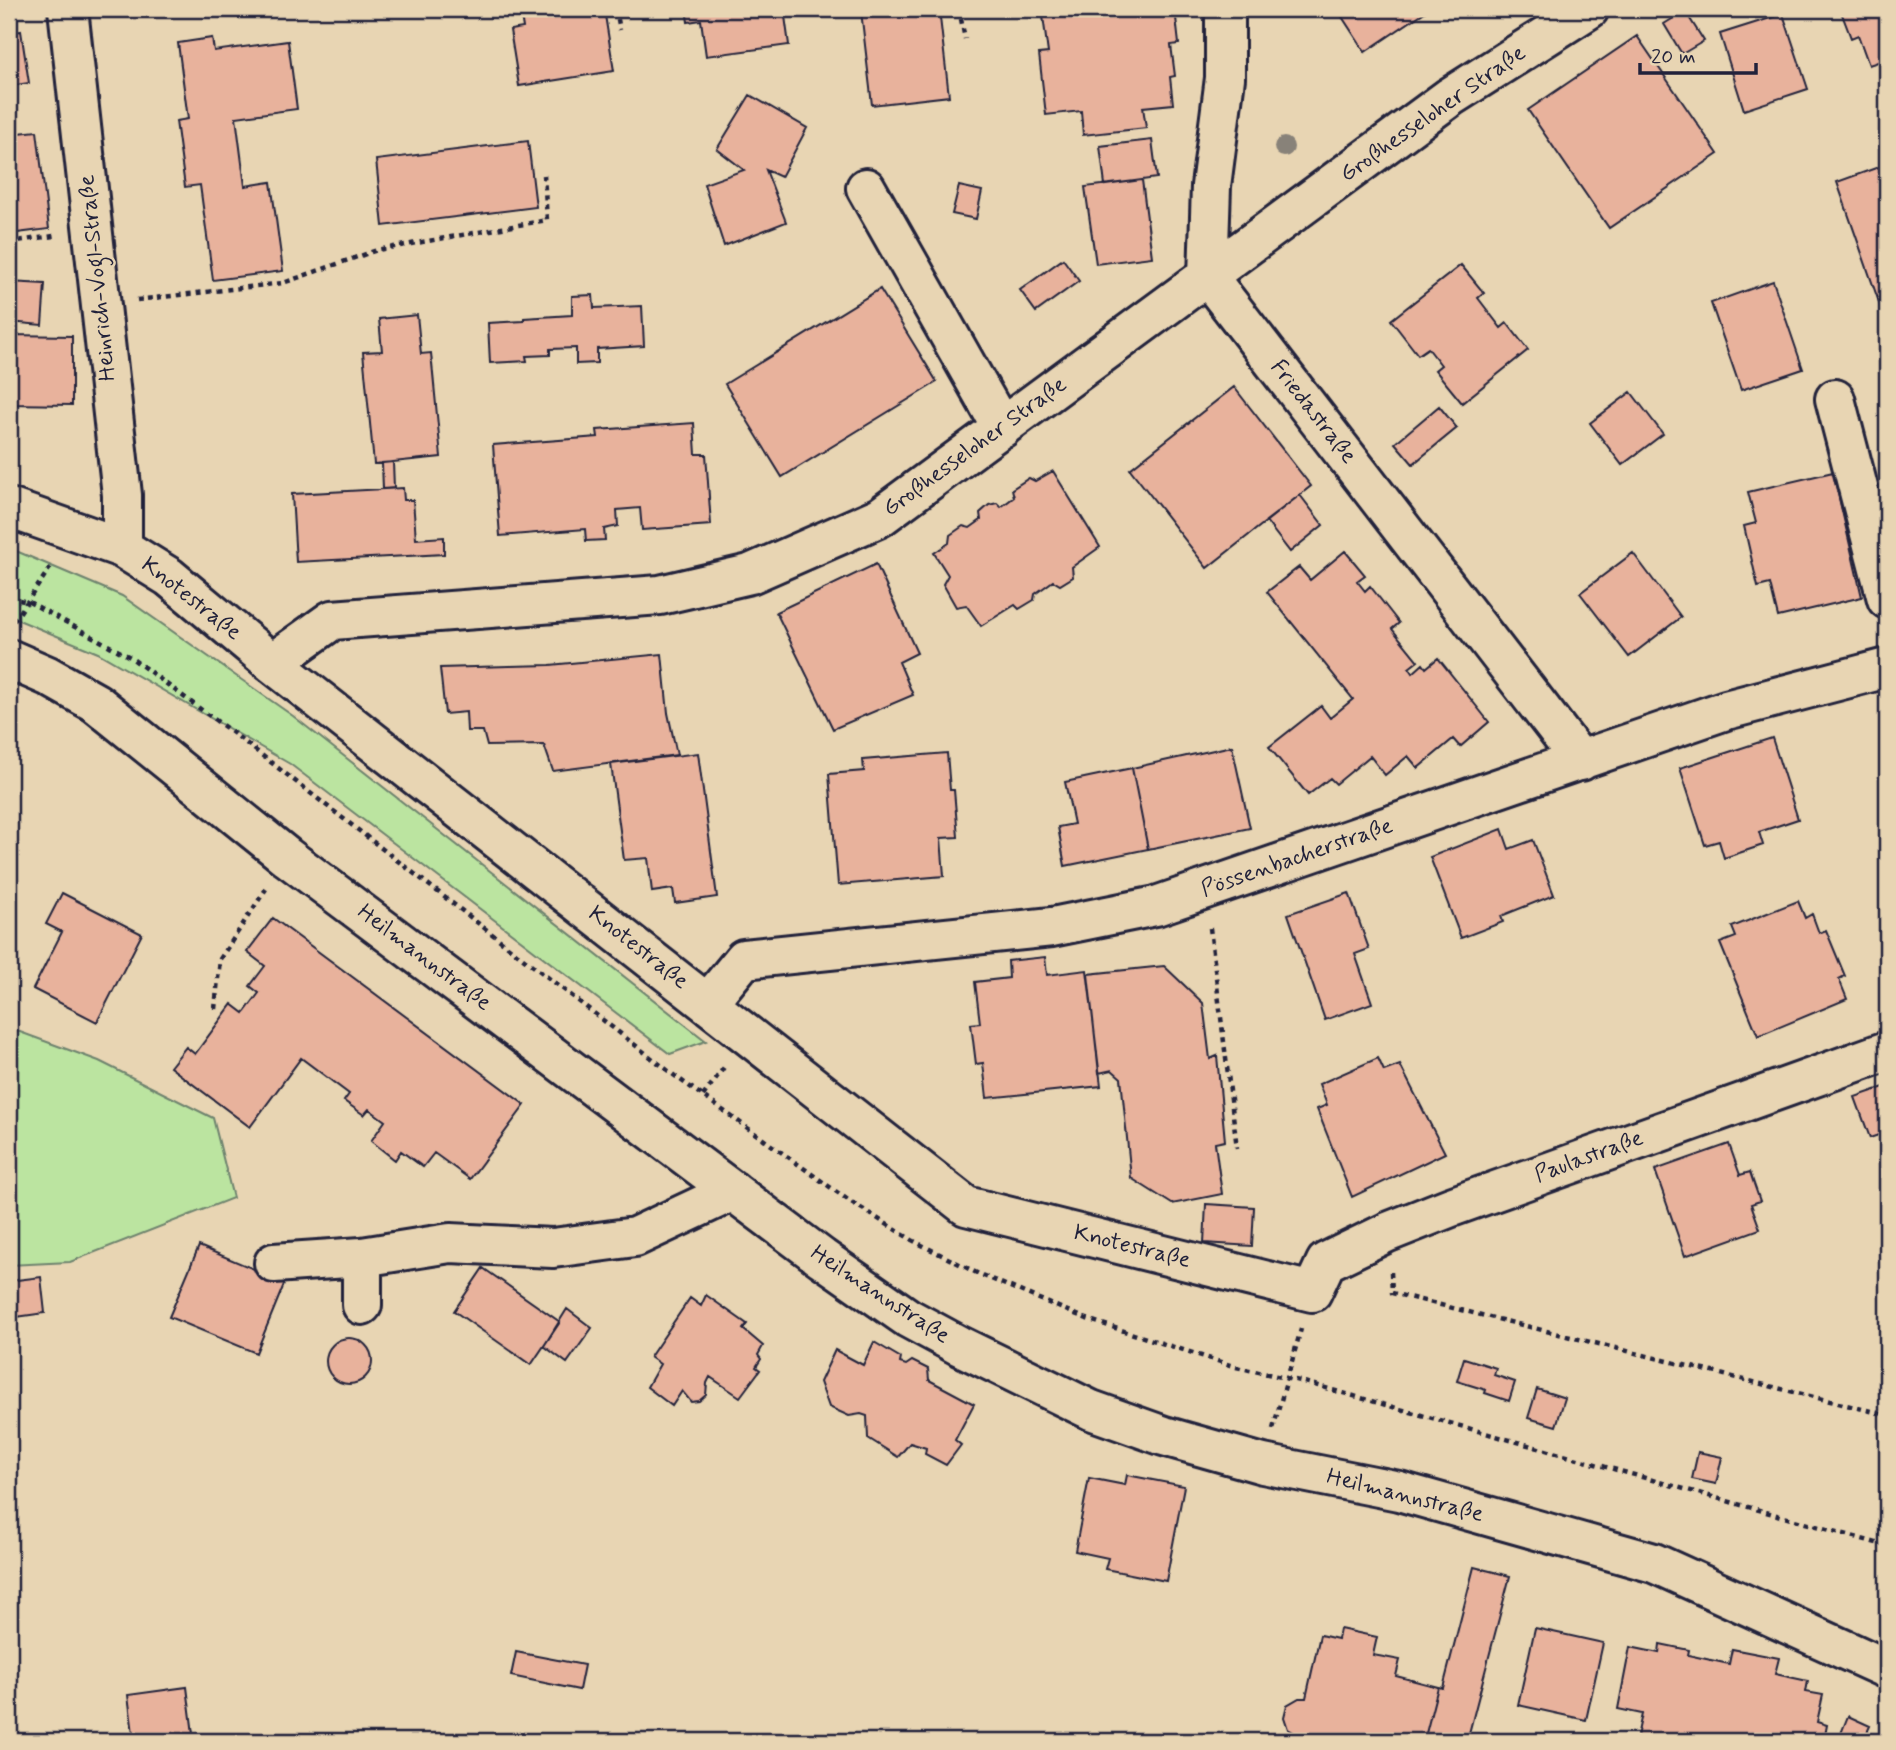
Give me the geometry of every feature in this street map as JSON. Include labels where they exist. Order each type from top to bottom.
[{"type":"street","name":"Heinrich-Vogl-Straße","points":[[68,9],[122,495],[122,548]]},
{"type":"street","points":[[1208,277],[1211,186],[1225,78],[1225,9]]},
{"type":"street","name":"Großhesseloher Straße","points":[[272,663],[332,620],[660,595],[750,574],[880,517],[1450,97],[1589,9]]},
{"type":"street","points":[[866,188],[1002,428]]},
{"type":"street","name":"Friedastraße","points":[[1208,277],[1581,761]]},
{"type":"street","points":[[1835,399],[1887,599]]},
{"type":"street","name":"Knotestraße","points":[[9,509],[122,548],[169,577],[272,663],[966,1206],[1312,1292]]},
{"type":"street","name":"Heilmannstraße","points":[[9,659],[48,676],[96,703],[288,857],[822,1258],[908,1318],[958,1345],[1091,1410],[1164,1436],[1264,1464],[1399,1491],[1654,1563],[1887,1669]]},
{"type":"street","name":"Pössenbacherstraße","points":[[708,1003],[744,959],[1052,927],[1156,906],[1726,710],[1887,668]]},
{"type":"street","name":"Paulastraße","points":[[1312,1292],[1326,1262],[1388,1232],[1887,1051]]},
{"type":"street","points":[[274,1264],[362,1257],[450,1243],[553,1248],[635,1237],[733,1191]]},
{"type":"street","points":[[362,1257],[362,1305]]},
{"type":"path","points":[[217,9],[223,15],[273,10]]},
{"type":"path","points":[[616,9],[620,30]]},
{"type":"path","points":[[959,9],[965,39]]},
{"type":"path","points":[[100,304],[282,283],[377,250],[547,220],[544,175]]},
{"type":"path","points":[[9,598],[29,602],[130,657],[237,736],[675,1076],[848,1200],[901,1234],[979,1275],[1087,1319],[1236,1367],[1304,1382],[1887,1546]]},
{"type":"path","points":[[9,628],[29,602]]},
{"type":"path","points":[[215,1009],[220,959],[288,857]]},
{"type":"path","points":[[1206,889],[1237,1148]]},
{"type":"path","points":[[1388,1232],[1392,1293],[1887,1415]]},
{"type":"path","points":[[1264,1464],[1312,1292]]},
{"type":"green space","points":[[9,548],[122,596],[293,716],[706,1041],[670,1054],[290,764],[98,653],[9,616]]},
{"type":"green space","points":[[9,1028],[99,1061],[213,1118],[233,1198],[70,1262],[9,1265]]},
{"type":"building","points":[[520,9],[604,9],[614,71],[519,86],[510,30],[523,28]]},
{"type":"building","points":[[686,9],[784,9],[789,45],[706,56],[701,20],[688,22]]},
{"type":"building","points":[[939,9],[949,96],[872,105],[861,11]]},
{"type":"building","points":[[1042,9],[1175,9],[1179,44],[1171,45],[1175,76],[1170,77],[1173,104],[1143,107],[1146,128],[1083,135],[1081,111],[1046,115],[1039,54],[1048,53]]},
{"type":"building","points":[[1337,9],[1429,9],[1365,52]]},
{"type":"building","points":[[1840,9],[1887,9],[1887,59],[1869,65],[1858,35],[1851,38]]},
{"type":"building","points":[[1685,11],[1704,41],[1682,54],[1664,24]]},
{"type":"building","points":[[1783,14],[1808,89],[1744,110],[1720,34]]},
{"type":"building","points":[[21,31],[29,83],[9,86],[9,33]]},
{"type":"building","points":[[1637,36],[1718,154],[1609,228],[1528,110]]},
{"type":"building","points":[[212,38],[214,51],[288,41],[297,109],[236,117],[245,186],[271,182],[283,271],[213,280],[200,185],[185,187],[176,121],[188,119],[178,43]]},
{"type":"building","points":[[750,95],[807,128],[781,177],[766,170],[786,222],[724,246],[704,184],[744,170],[717,149]]},
{"type":"building","points":[[37,131],[49,229],[9,234],[9,134]]},
{"type":"building","points":[[1152,140],[1157,178],[1105,185],[1100,146]]},
{"type":"building","points":[[528,141],[536,207],[383,226],[376,160]]},
{"type":"building","points":[[1887,164],[1887,306],[1881,308],[1837,182]]},
{"type":"building","points":[[1142,180],[1152,257],[1096,264],[1085,187]]},
{"type":"building","points":[[959,186],[982,191],[976,219],[952,214]]},
{"type":"building","points":[[1063,259],[1079,281],[1036,312],[1020,290]]},
{"type":"building","points":[[1461,265],[1484,293],[1478,298],[1501,328],[1507,323],[1528,350],[1462,403],[1435,370],[1441,365],[1428,348],[1418,355],[1391,320]]},
{"type":"building","points":[[1773,281],[1803,369],[1741,390],[1711,303]]},
{"type":"building","points":[[9,282],[45,284],[42,325],[9,322]]},
{"type":"building","points":[[880,289],[937,382],[782,477],[725,384]]},
{"type":"building","points":[[593,295],[594,308],[642,306],[644,346],[597,349],[597,363],[576,364],[576,348],[550,349],[550,355],[526,356],[527,361],[490,363],[488,323],[572,315],[572,296]]},
{"type":"building","points":[[417,315],[421,354],[431,353],[441,457],[374,464],[363,352],[382,351],[379,319]]},
{"type":"building","points":[[9,335],[72,336],[72,405],[9,404]]},
{"type":"building","points":[[1234,387],[1311,486],[1207,568],[1130,469]]},
{"type":"building","points":[[1631,392],[1663,434],[1622,465],[1590,423]]},
{"type":"building","points":[[1439,406],[1457,428],[1413,464],[1395,443]]},
{"type":"building","points":[[694,423],[696,454],[706,454],[711,525],[642,530],[640,508],[617,510],[618,526],[604,529],[605,540],[586,541],[585,529],[500,536],[493,445],[598,437],[597,430]]},
{"type":"building","points":[[393,462],[394,488],[383,489],[382,463]]},
{"type":"building","points":[[1053,471],[1100,547],[1072,567],[1073,577],[1060,585],[1053,581],[1035,594],[1034,600],[1019,609],[1015,605],[981,626],[966,605],[956,607],[943,584],[948,575],[934,553],[949,543],[950,535],[963,526],[970,528],[981,520],[980,513],[989,505],[997,503],[1001,507],[1014,497],[1012,489],[1029,478],[1035,481]]},
{"type":"building","points":[[1833,472],[1862,597],[1778,617],[1770,584],[1758,587],[1744,526],[1756,523],[1748,492]]},
{"type":"building","points":[[403,488],[404,500],[413,500],[416,539],[444,537],[444,554],[296,562],[292,494]]},
{"type":"building","points":[[1300,495],[1323,525],[1290,552],[1266,521]]},
{"type":"building","points":[[1345,551],[1365,575],[1357,581],[1365,591],[1370,586],[1399,623],[1392,629],[1418,661],[1409,668],[1413,673],[1423,664],[1426,668],[1438,658],[1489,722],[1460,747],[1453,739],[1418,768],[1408,756],[1385,775],[1370,756],[1336,784],[1330,778],[1308,795],[1269,747],[1321,706],[1330,718],[1353,699],[1267,592],[1299,567],[1310,580]]},
{"type":"building","points":[[1633,553],[1681,617],[1629,657],[1580,593]]},
{"type":"building","points":[[876,564],[917,653],[899,662],[913,695],[833,729],[776,612]]},
{"type":"building","points":[[662,654],[668,713],[677,755],[553,771],[544,745],[487,746],[483,731],[467,731],[466,712],[445,714],[440,668],[550,665]]},
{"type":"building","points":[[1772,738],[1798,819],[1759,832],[1763,845],[1724,858],[1719,841],[1705,845],[1680,768]]},
{"type":"building","points":[[1232,746],[1250,828],[1148,849],[1132,768]]},
{"type":"building","points":[[698,753],[717,897],[675,903],[673,889],[652,892],[648,858],[624,860],[611,764]]},
{"type":"building","points":[[947,753],[950,790],[954,790],[958,837],[941,838],[944,876],[838,885],[829,774],[864,771],[863,760]]},
{"type":"building","points":[[1132,768],[1148,849],[1065,866],[1058,827],[1074,824],[1065,782]]},
{"type":"building","points":[[1502,829],[1509,849],[1533,840],[1554,895],[1501,916],[1503,922],[1461,938],[1430,857]]},
{"type":"building","points":[[62,893],[142,934],[97,1022],[33,989],[62,932],[46,924]]},
{"type":"building","points":[[1349,893],[1369,949],[1355,954],[1372,1003],[1325,1020],[1288,914]]},
{"type":"building","points":[[1798,901],[1805,918],[1812,914],[1819,933],[1826,930],[1845,976],[1839,979],[1847,999],[1758,1036],[1720,943],[1736,937],[1732,927]]},
{"type":"building","points":[[273,918],[525,1105],[470,1179],[434,1153],[423,1167],[401,1151],[395,1160],[371,1141],[385,1121],[369,1109],[364,1115],[344,1101],[349,1094],[301,1058],[250,1127],[170,1067],[186,1047],[195,1054],[232,1004],[244,1013],[259,993],[250,986],[265,966],[247,952]]},
{"type":"building","points":[[1045,957],[1047,975],[1087,970],[1101,1086],[987,1098],[983,1063],[976,1064],[971,1024],[980,1023],[975,982],[1009,978],[1008,961]]},
{"type":"building","points":[[1164,966],[1203,1003],[1210,1059],[1217,1056],[1225,1141],[1215,1143],[1222,1194],[1172,1204],[1131,1178],[1121,1078],[1112,1070],[1099,1073],[1088,974]]},
{"type":"building","points":[[1378,1058],[1384,1071],[1400,1065],[1445,1153],[1352,1197],[1317,1109],[1327,1105],[1319,1084]]},
{"type":"building","points":[[1887,1086],[1887,1132],[1870,1138],[1855,1097]]},
{"type":"building","points":[[1729,1144],[1740,1175],[1750,1172],[1760,1201],[1751,1204],[1760,1229],[1685,1256],[1655,1170]]},
{"type":"building","points":[[1206,1204],[1254,1207],[1252,1246],[1204,1243]]},
{"type":"building","points":[[199,1246],[285,1282],[256,1353],[169,1317]]},
{"type":"building","points":[[483,1268],[560,1322],[531,1365],[454,1311]]},
{"type":"building","points":[[41,1277],[45,1313],[9,1318],[9,1281]]},
{"type":"building","points":[[706,1295],[747,1324],[743,1329],[763,1346],[758,1355],[761,1359],[756,1367],[760,1370],[740,1397],[710,1377],[706,1395],[699,1401],[691,1402],[682,1391],[672,1406],[647,1387],[660,1364],[650,1357],[690,1298],[701,1306]]},
{"type":"building","points":[[567,1309],[592,1328],[567,1363],[544,1346]]},
{"type":"building","points":[[349,1338],[365,1345],[372,1361],[365,1377],[349,1384],[333,1377],[326,1361],[333,1345]]},
{"type":"building","points":[[874,1342],[901,1358],[900,1363],[906,1365],[912,1361],[928,1369],[929,1380],[974,1404],[955,1440],[961,1445],[946,1465],[925,1454],[926,1448],[910,1443],[898,1457],[868,1438],[867,1416],[849,1416],[829,1407],[820,1382],[835,1350],[863,1365]]},
{"type":"building","points":[[1464,1358],[1496,1368],[1494,1375],[1515,1382],[1509,1401],[1457,1381]]},
{"type":"building","points":[[1537,1389],[1565,1398],[1556,1426],[1528,1418]]},
{"type":"building","points":[[1698,1452],[1722,1457],[1716,1484],[1692,1479]]},
{"type":"building","points":[[1127,1475],[1184,1486],[1166,1581],[1105,1569],[1108,1558],[1075,1551],[1089,1478],[1125,1485]]},
{"type":"building","points":[[1474,1567],[1510,1576],[1467,1741],[1424,1741],[1438,1687],[1443,1688]]},
{"type":"building","points":[[1535,1628],[1603,1643],[1586,1720],[1518,1705]]},
{"type":"building","points":[[1340,1629],[1377,1637],[1373,1655],[1400,1660],[1396,1676],[1438,1687],[1424,1741],[1296,1741],[1298,1735],[1288,1729],[1284,1717],[1287,1705],[1299,1698],[1306,1698],[1320,1635],[1338,1639]]},
{"type":"building","points":[[1660,1644],[1689,1650],[1688,1655],[1729,1664],[1732,1649],[1779,1658],[1775,1674],[1808,1681],[1806,1692],[1823,1695],[1817,1722],[1827,1725],[1824,1741],[1636,1741],[1642,1714],[1618,1709],[1630,1647],[1659,1653]]},
{"type":"building","points":[[516,1652],[584,1665],[579,1690],[511,1676]]},
{"type":"building","points":[[187,1687],[193,1734],[134,1741],[128,1695]]},
{"type":"building","points":[[1848,1716],[1870,1726],[1863,1741],[1838,1741]]}]
